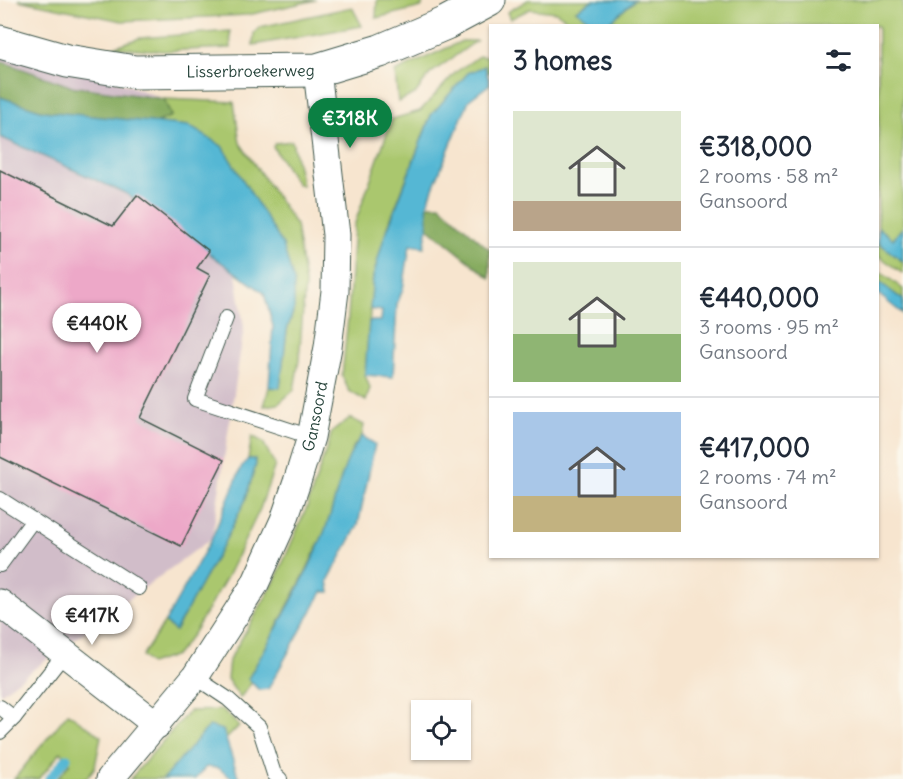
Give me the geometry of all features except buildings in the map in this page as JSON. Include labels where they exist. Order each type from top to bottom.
[{"type":"main road","name":"Lisserbroekerweg","points":[[0,42],[67,61],[135,72],[317,70],[380,51],[446,23],[489,0]]},
{"type":"street","name":"Gansoord","points":[[110,779],[195,677],[255,584],[269,556],[311,437],[328,347],[335,291],[336,235],[317,70]]},
{"type":"street","points":[[0,603],[157,725]]},
{"type":"lane","points":[[226,318],[195,399],[311,437]]},
{"type":"lane","points":[[0,499],[139,588]]},
{"type":"lane","points":[[0,565],[33,520]]},
{"type":"lane","points":[[0,732],[14,718],[65,653]]},
{"type":"lane","points":[[195,677],[228,699],[260,727],[274,774],[280,779]]},
{"type":"lane","points":[[0,707],[14,718]]},
{"type":"shaded area","points":[[0,37],[212,117],[244,327],[212,538],[0,694]]},
{"type":"green space","points":[[18,0],[316,0],[248,15],[122,21]]},
{"type":"green space","points":[[377,0],[423,0],[422,7],[376,18]]},
{"type":"green space","points":[[528,0],[593,0],[576,10],[594,24],[574,24],[556,12],[530,9],[510,19],[507,12]]},
{"type":"green space","points":[[635,0],[903,0],[903,227],[893,239],[879,228],[879,24],[615,24],[611,21]]},
{"type":"green space","points":[[352,7],[362,26],[253,45],[254,33],[260,27]]},
{"type":"green space","points":[[230,31],[231,48],[163,51],[113,47],[140,38]]},
{"type":"green space","points":[[462,41],[476,41],[430,74],[415,94],[398,102],[395,72]]},
{"type":"green space","points":[[479,56],[489,57],[489,72],[487,73],[485,67],[431,115],[390,221],[373,277],[365,375],[370,388],[366,401],[349,391],[342,376],[354,226],[392,119],[420,111],[456,72]]},
{"type":"green space","points":[[0,61],[70,86],[164,99],[171,116],[155,123],[43,111],[0,97]]},
{"type":"green space","points":[[164,99],[234,102],[240,143],[296,225],[305,284],[299,360],[294,390],[278,404],[264,406],[269,387],[280,388],[287,330],[294,309],[189,126],[155,123],[171,116]]},
{"type":"green space","points":[[292,141],[302,185],[297,184],[273,147],[275,143]]},
{"type":"green space","points":[[427,205],[440,205],[489,249],[489,277],[428,228]]},
{"type":"green space","points":[[879,243],[903,262],[903,274],[879,256]]},
{"type":"green space","points":[[879,271],[903,289],[903,300],[879,282]]},
{"type":"green space","points":[[350,418],[364,425],[362,436],[353,447],[325,531],[249,679],[252,682],[240,698],[227,679],[229,660],[274,583],[307,507],[332,432]]},
{"type":"green space","points":[[252,436],[263,442],[275,465],[260,509],[227,577],[193,634],[176,655],[150,664],[142,656],[165,622],[175,631],[245,501],[256,464],[255,459],[248,459]]},
{"type":"green space","points":[[223,710],[239,726],[226,739],[223,730],[165,779],[130,779],[189,711]]},
{"type":"green space","points":[[68,713],[101,736],[95,767],[86,779],[57,779],[70,763],[61,752],[39,779],[14,779]]},
{"type":"water","points":[[593,0],[635,0],[611,21],[616,24],[595,24],[576,10]]},
{"type":"water","points":[[485,66],[489,85],[469,100],[433,188],[427,205],[428,228],[424,247],[410,245],[403,289],[397,304],[393,377],[365,375],[369,321],[381,321],[382,311],[370,309],[373,277],[383,241],[431,115],[468,73]]},
{"type":"water","points":[[0,97],[43,111],[189,126],[222,146],[283,245],[294,282],[294,309],[287,330],[280,388],[269,387],[273,326],[264,293],[125,193],[0,137]]},
{"type":"water","points":[[903,227],[903,262],[879,243],[879,228],[893,239]]},
{"type":"water","points":[[879,282],[903,300],[903,314],[879,295]]},
{"type":"water","points":[[362,436],[375,444],[358,525],[328,581],[330,592],[322,592],[268,689],[259,690],[248,679],[308,568],[325,530],[344,469]]},
{"type":"water","points":[[248,459],[255,459],[256,464],[245,501],[175,631],[165,622],[212,538],[241,468]]},
{"type":"water","points":[[209,726],[223,730],[239,779],[233,779],[218,768],[206,767],[195,779],[163,779]]},
{"type":"waterway","points":[[49,779],[67,758]]}]
